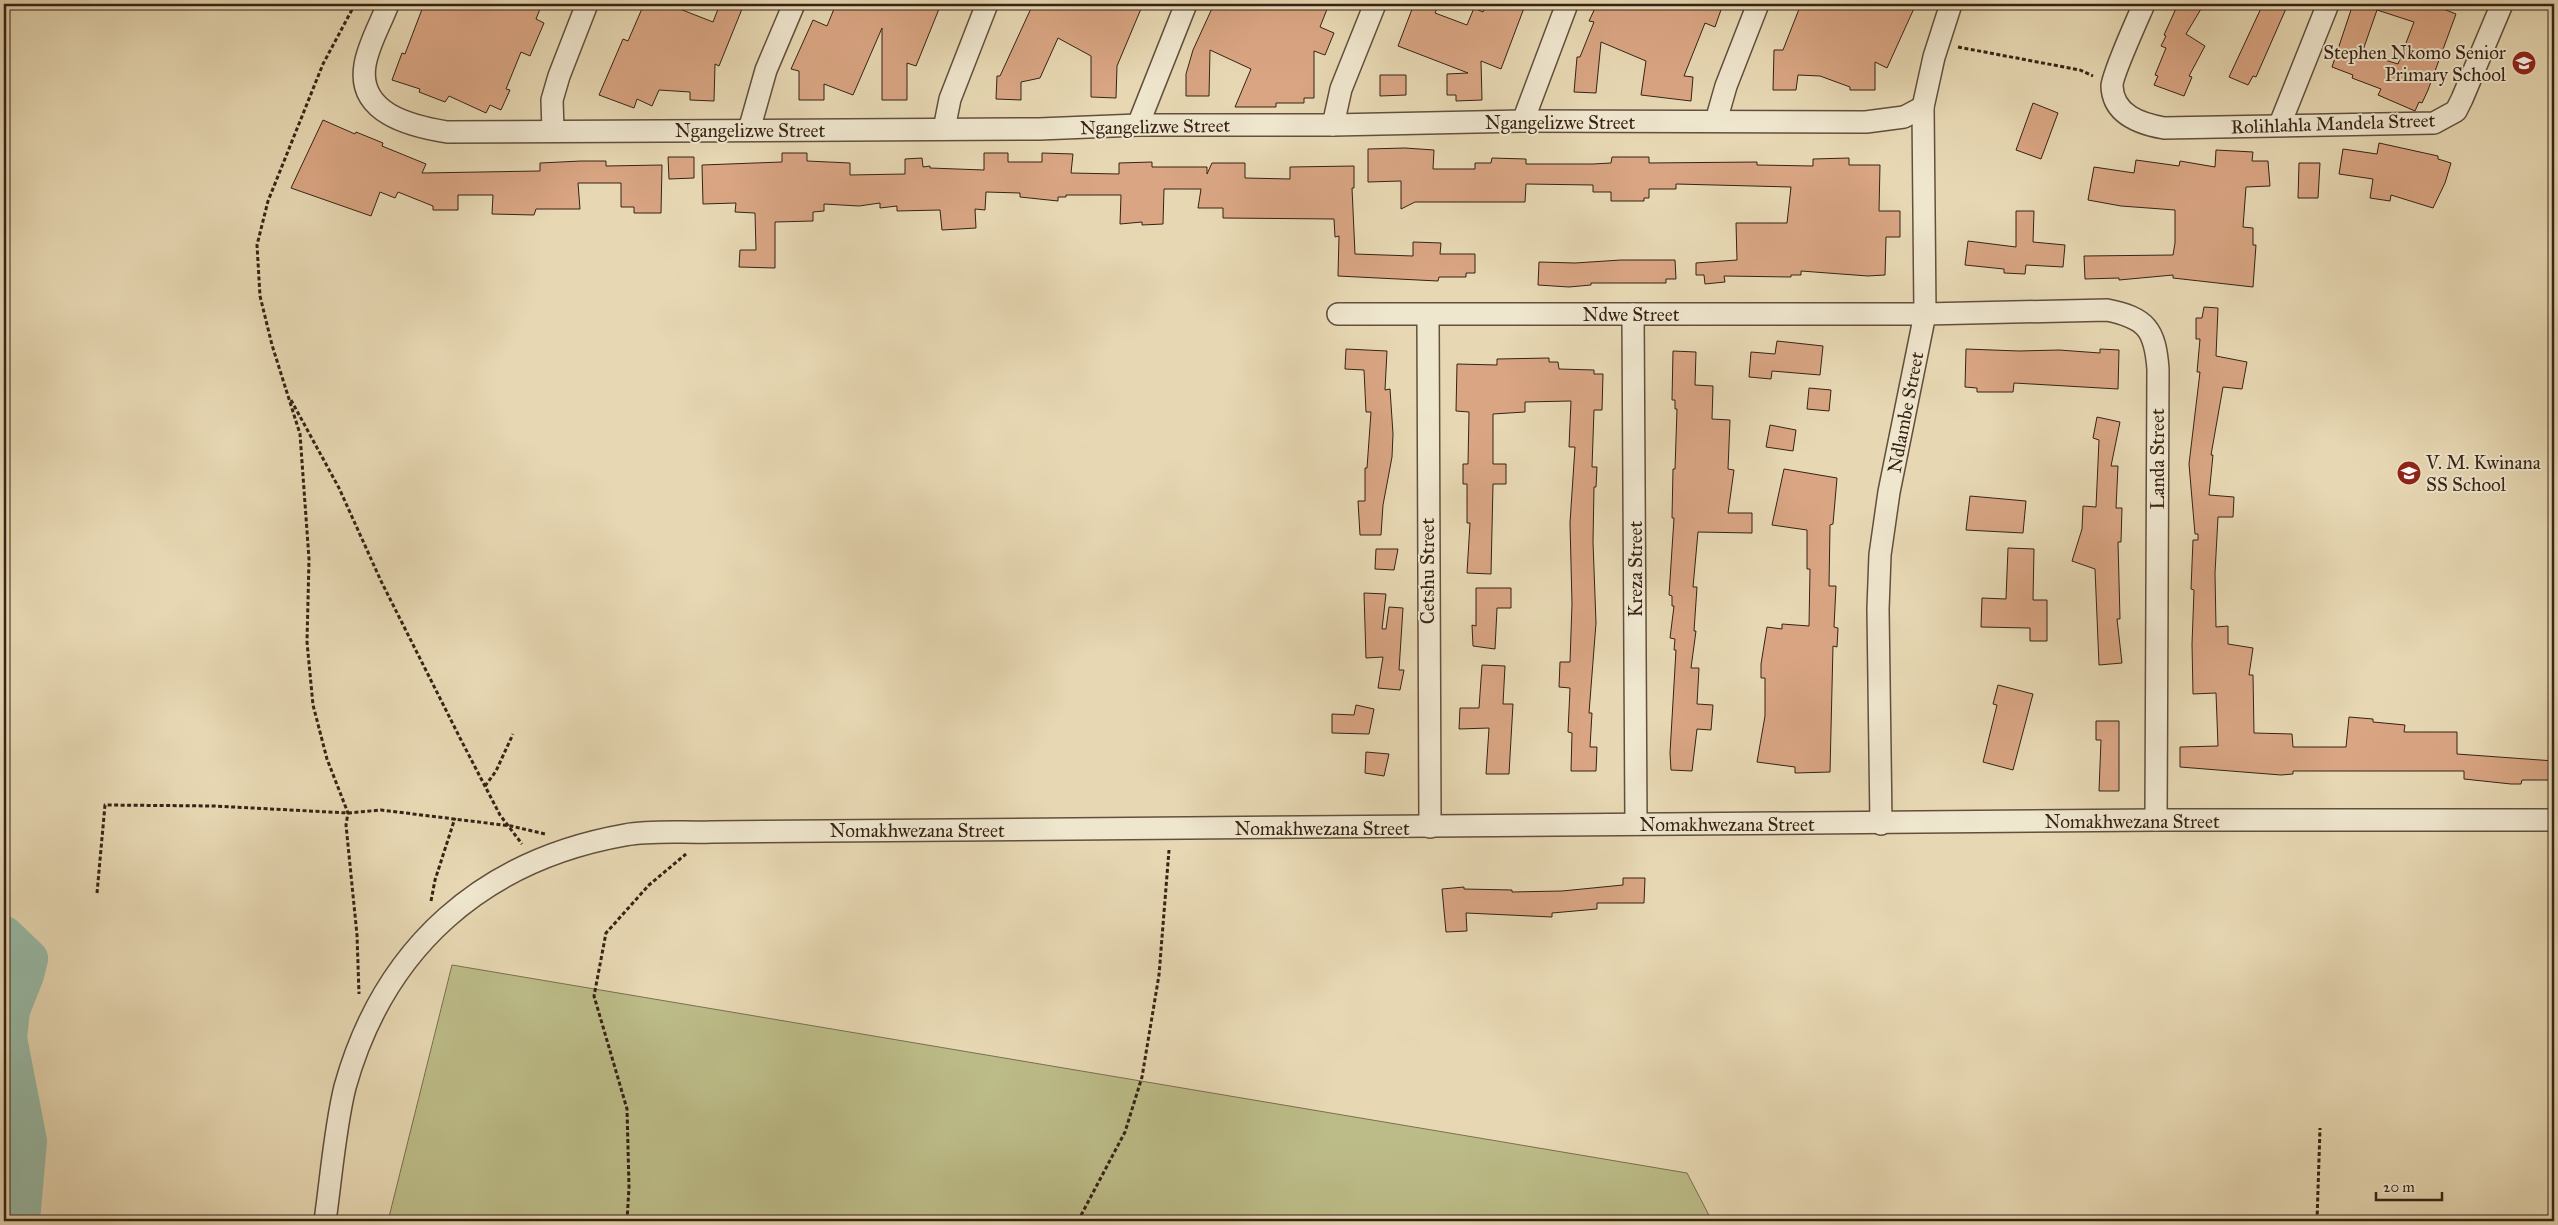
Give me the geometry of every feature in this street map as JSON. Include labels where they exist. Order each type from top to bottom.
[{"type":"street","name":"Ngangelizwe Street","points":[[388,4],[365,63],[363,79],[368,94],[376,107],[388,115],[422,128],[447,132],[944,129],[1523,121],[1866,122],[1904,117],[1923,107]]},
{"type":"street","points":[[553,130],[554,92],[587,4]]},
{"type":"street","points":[[749,130],[766,70],[794,4]]},
{"type":"street","points":[[944,129],[953,92],[987,4]]},
{"type":"street","points":[[1138,125],[1186,4]]},
{"type":"street","points":[[1333,125],[1341,89],[1376,4]]},
{"type":"street","points":[[1523,121],[1568,4]]},
{"type":"street","points":[[1716,121],[1738,53],[1758,4]]},
{"type":"street","name":"Ndlambe Street","points":[[1882,824],[1878,609],[1880,556],[1889,492],[1925,314],[1923,107],[1938,44],[1951,4]]},
{"type":"street","points":[[2112,86],[2144,4]]},
{"type":"street","points":[[2280,124],[2328,4]]},
{"type":"street","name":"Rolihlahla Mandela Street","points":[[2112,86],[2116,101],[2132,119],[2164,128],[2280,124],[2434,123],[2446,118],[2456,110],[2502,4]]},
{"type":"street","name":"Landa Street","points":[[1925,314],[2107,310],[2131,315],[2146,327],[2156,345],[2156,820]]},
{"type":"street","name":"Ndwe Street","points":[[1338,314],[1925,314]]},
{"type":"street","name":"Kreza Street","points":[[1633,314],[1636,824]]},
{"type":"street","name":"Cetshu Street","points":[[1428,315],[1430,827]]},
{"type":"street","name":"Nomakhwezana Street","points":[[325,1221],[345,1088],[359,1043],[389,985],[431,932],[476,893],[533,861],[570,847],[627,834],[2156,820],[2554,820]]},
{"type":"path","points":[[355,4],[323,64],[268,200],[256,245],[260,296],[300,434],[309,559],[307,642],[313,705],[327,759],[348,813],[346,825],[360,985],[358,1003]]},
{"type":"path","points":[[1938,44],[2080,70],[2112,86]]},
{"type":"path","points":[[286,391],[339,488],[385,589],[500,815],[510,826],[533,861]]},
{"type":"path","points":[[485,786],[496,770],[513,734]]},
{"type":"path","points":[[97,893],[104,805],[214,806],[348,813],[381,810],[510,826],[553,836]]},
{"type":"path","points":[[430,910],[435,880],[455,818]]},
{"type":"path","points":[[1078,1221],[1124,1132],[1142,1076],[1158,975],[1168,854],[1173,829]]},
{"type":"path","points":[[627,1221],[629,1187],[626,1109],[594,996],[606,933],[650,885],[712,832]]},
{"type":"path","points":[[2317,1221],[2320,1128]]},
{"type":"green space","points":[[452,965],[1687,1173],[1712,1221],[388,1221]]},
{"type":"building","points":[[424,4],[542,4],[536,19],[544,23],[530,56],[521,52],[506,89],[510,90],[501,110],[490,105],[486,113],[449,96],[445,102],[419,92],[420,89],[392,80],[402,53],[405,54]]},
{"type":"building","points":[[644,4],[667,4],[713,22],[720,4],[744,4],[719,66],[715,64],[714,101],[690,100],[690,92],[659,90],[652,106],[637,99],[634,108],[599,95],[623,39],[628,41]]},
{"type":"building","points":[[836,4],[941,4],[916,66],[907,63],[907,100],[882,100],[882,28],[853,95],[824,84],[824,100],[799,100],[799,71],[791,69],[813,20],[827,26]]},
{"type":"building","points":[[1033,4],[1143,4],[1117,66],[1116,98],[1091,97],[1091,56],[1058,38],[1040,78],[1021,82],[1021,100],[996,99],[997,76],[1000,76]]},
{"type":"building","points":[[1214,4],[1329,4],[1320,27],[1334,33],[1325,55],[1314,51],[1314,98],[1304,98],[1304,103],[1276,103],[1276,107],[1235,107],[1251,69],[1210,50],[1209,96],[1186,96],[1186,74],[1193,50]]},
{"type":"building","points":[[1414,4],[1439,4],[1435,13],[1467,25],[1474,8],[1483,12],[1487,4],[1513,4],[1524,8],[1501,69],[1481,61],[1482,100],[1456,101],[1456,95],[1447,95],[1447,74],[1468,73],[1398,46]]},
{"type":"building","points":[[1597,4],[1723,4],[1715,27],[1705,23],[1684,76],[1693,77],[1691,101],[1641,95],[1646,61],[1601,42],[1596,93],[1574,92],[1577,57],[1580,57],[1594,22],[1589,21]]},
{"type":"building","points":[[1801,4],[1916,4],[1887,68],[1875,62],[1875,90],[1850,90],[1850,87],[1820,76],[1798,75],[1796,90],[1773,90],[1774,50],[1783,50]]},
{"type":"building","points":[[2178,4],[2204,4],[2186,34],[2205,46],[2189,76],[2192,77],[2184,96],[2154,85],[2158,76],[2155,75],[2166,48],[2161,46],[2166,36],[2164,35]]},
{"type":"building","points":[[2263,4],[2288,4],[2256,77],[2253,76],[2248,85],[2229,77]]},
{"type":"building","points":[[2353,4],[2431,4],[2456,14],[2428,90],[2422,103],[2419,102],[2415,111],[2378,95],[2381,89],[2352,78],[2353,75],[2332,67]],"holes":[[[2377,10],[2414,22],[2398,64],[2362,53]]]},
{"type":"building","points":[[1380,75],[1406,75],[1406,95],[1380,96]]},
{"type":"building","points":[[2033,103],[2058,113],[2041,159],[2016,150]]},
{"type":"building","points":[[323,120],[355,134],[356,132],[383,143],[382,146],[426,164],[422,173],[540,171],[540,163],[581,161],[606,161],[606,166],[662,165],[661,213],[634,213],[634,207],[621,207],[621,183],[578,183],[580,209],[536,209],[534,215],[492,214],[493,195],[458,195],[458,210],[433,210],[433,206],[398,192],[395,198],[380,192],[371,216],[291,188]]},
{"type":"building","points":[[2379,143],[2438,156],[2438,159],[2451,163],[2445,183],[2433,208],[2391,195],[2390,201],[2370,198],[2373,179],[2339,174],[2343,149],[2377,154]]},
{"type":"building","points":[[1405,148],[1434,150],[1433,169],[1475,169],[1475,163],[1491,163],[1492,158],[1526,159],[1526,164],[1611,163],[1612,157],[1649,157],[1649,163],[1757,162],[1757,165],[1813,166],[1813,159],[1849,158],[1849,165],[1880,165],[1879,211],[1900,211],[1900,237],[1886,237],[1885,275],[1868,276],[1801,271],[1801,275],[1791,275],[1791,277],[1724,276],[1725,282],[1705,284],[1704,275],[1696,275],[1696,263],[1737,260],[1736,223],[1787,223],[1791,187],[1676,184],[1676,189],[1649,189],[1649,198],[1644,198],[1644,201],[1611,201],[1611,192],[1593,192],[1593,185],[1526,184],[1525,202],[1415,202],[1401,209],[1401,181],[1368,182],[1368,149]]},
{"type":"building","points":[[2216,150],[2253,152],[2252,161],[2268,161],[2270,186],[2246,187],[2243,227],[2253,228],[2253,245],[2256,245],[2253,287],[2173,278],[2173,275],[2119,280],[2119,278],[2085,279],[2084,256],[2173,255],[2175,243],[2175,210],[2121,206],[2088,200],[2094,167],[2134,173],[2136,160],[2179,166],[2180,161],[2215,167]]},
{"type":"building","points":[[782,153],[807,153],[807,161],[850,163],[850,175],[905,174],[905,159],[922,158],[923,167],[984,170],[984,153],[1008,153],[1008,162],[1042,162],[1042,153],[1073,154],[1071,173],[1119,174],[1119,163],[1152,162],[1152,167],[1207,167],[1207,174],[1212,163],[1245,163],[1245,178],[1290,179],[1290,167],[1354,166],[1354,188],[1352,188],[1355,254],[1413,256],[1413,242],[1441,243],[1440,254],[1475,254],[1475,273],[1466,273],[1466,277],[1439,277],[1438,281],[1338,276],[1339,236],[1335,237],[1334,219],[1223,218],[1223,208],[1198,208],[1201,189],[1164,189],[1163,224],[1142,225],[1142,222],[1120,224],[1121,195],[1066,195],[1066,197],[1058,197],[1058,201],[1020,197],[1020,193],[986,192],[985,210],[975,209],[976,228],[942,230],[940,210],[897,211],[897,206],[880,208],[880,203],[859,206],[824,204],[824,211],[813,212],[813,221],[775,222],[775,268],[739,267],[740,250],[756,250],[755,213],[735,212],[736,203],[703,204],[702,165],[782,162]]},
{"type":"building","points":[[668,157],[694,157],[694,178],[669,179]]},
{"type":"building","points":[[2299,163],[2320,163],[2318,198],[2298,198]]},
{"type":"building","points":[[2016,211],[2034,211],[2033,242],[2065,245],[2063,267],[2026,265],[2025,274],[2004,273],[2004,269],[1965,265],[1968,241],[2016,247]]},
{"type":"building","points":[[1621,260],[1675,260],[1676,279],[1666,279],[1666,283],[1591,283],[1591,285],[1569,287],[1538,285],[1539,262],[1575,263]]},
{"type":"building","points":[[2204,307],[2218,308],[2216,356],[2247,362],[2242,389],[2223,387],[2211,455],[2213,455],[2209,495],[2234,497],[2233,517],[2218,517],[2215,573],[2216,627],[2228,626],[2228,644],[2253,648],[2249,675],[2253,675],[2254,733],[2292,734],[2293,747],[2346,747],[2349,717],[2373,719],[2373,722],[2405,725],[2404,732],[2457,732],[2457,754],[2554,761],[2554,780],[2522,780],[2521,784],[2511,784],[2464,779],[2464,771],[2293,771],[2293,774],[2281,775],[2180,767],[2180,747],[2218,746],[2216,693],[2193,694],[2194,590],[2191,589],[2193,540],[2198,540],[2198,534],[2195,534],[2189,464],[2200,372],[2197,372],[2200,339],[2196,339],[2196,318],[2202,318]]},
{"type":"building","points":[[1777,341],[1823,346],[1820,375],[1772,371],[1771,379],[1749,377],[1751,352],[1775,354]]},
{"type":"building","points":[[1346,349],[1387,351],[1385,390],[1390,389],[1393,434],[1392,457],[1383,505],[1381,535],[1360,535],[1358,501],[1365,501],[1365,468],[1367,468],[1371,412],[1366,412],[1364,370],[1345,369]]},
{"type":"building","points":[[1966,349],[2059,350],[2100,353],[2100,349],[2119,350],[2118,389],[2014,383],[2013,392],[1977,392],[1977,388],[1965,387]]},
{"type":"building","points":[[1673,351],[1696,352],[1695,385],[1713,386],[1712,419],[1730,420],[1728,469],[1734,470],[1728,513],[1752,513],[1752,533],[1698,532],[1693,587],[1697,587],[1694,631],[1696,631],[1691,668],[1699,668],[1697,704],[1713,705],[1711,730],[1697,729],[1692,771],[1671,770],[1670,753],[1676,650],[1674,650],[1675,639],[1670,638],[1674,606],[1672,606],[1672,596],[1669,595],[1674,518],[1672,518],[1673,469],[1675,469],[1677,409],[1675,409],[1675,400],[1672,400]]},
{"type":"building","points":[[1549,358],[1549,362],[1558,362],[1559,369],[1594,370],[1594,374],[1603,374],[1602,410],[1594,410],[1592,467],[1597,467],[1596,487],[1594,487],[1593,542],[1596,623],[1589,713],[1592,713],[1590,747],[1597,747],[1596,771],[1571,771],[1572,733],[1568,732],[1570,688],[1559,687],[1560,662],[1570,662],[1572,604],[1570,523],[1575,447],[1569,447],[1571,401],[1525,402],[1525,412],[1493,414],[1493,464],[1506,464],[1506,484],[1493,484],[1491,574],[1467,573],[1470,523],[1467,523],[1467,484],[1463,484],[1463,464],[1468,464],[1469,412],[1456,411],[1457,364],[1497,365],[1497,359]]},
{"type":"building","points":[[1809,388],[1831,390],[1829,411],[1807,409]]},
{"type":"building","points":[[2097,417],[2120,422],[2111,466],[2118,466],[2116,508],[2122,508],[2121,542],[2118,542],[2120,619],[2117,619],[2122,663],[2099,665],[2095,569],[2072,561],[2082,529],[2083,506],[2096,507],[2099,440],[2093,438]]},
{"type":"building","points":[[1770,425],[1796,430],[1793,451],[1766,447]]},
{"type":"building","points":[[1784,469],[1837,478],[1833,524],[1830,525],[1829,586],[1836,586],[1834,627],[1838,628],[1837,647],[1833,646],[1830,772],[1795,773],[1795,767],[1757,762],[1765,716],[1765,678],[1761,678],[1761,664],[1767,627],[1782,629],[1782,624],[1809,626],[1810,569],[1807,569],[1807,530],[1772,525]]},
{"type":"building","points":[[1970,496],[2026,501],[2023,533],[1966,530]]},
{"type":"building","points":[[2008,548],[2034,549],[2033,600],[2047,600],[2047,641],[2030,641],[2030,628],[1981,627],[1982,598],[2006,599]]},
{"type":"building","points":[[1376,549],[1398,549],[1394,570],[1375,569]]},
{"type":"building","points":[[1476,588],[1511,588],[1511,608],[1497,608],[1495,649],[1473,646],[1472,625],[1476,626]]},
{"type":"building","points":[[1364,593],[1386,594],[1382,629],[1386,629],[1389,607],[1403,608],[1399,670],[1404,670],[1400,690],[1378,688],[1383,657],[1366,658]]},
{"type":"building","points":[[1482,665],[1505,666],[1503,704],[1513,704],[1509,774],[1486,774],[1489,728],[1459,729],[1460,708],[1479,708]]},
{"type":"building","points":[[1998,685],[2033,694],[2013,770],[1983,762],[1997,705],[1993,704]]},
{"type":"building","points":[[1356,705],[1374,709],[1369,734],[1332,733],[1332,714],[1354,715]]},
{"type":"building","points":[[2096,721],[2119,721],[2119,791],[2099,791],[2101,740],[2096,740]]},
{"type":"building","points":[[1366,752],[1389,754],[1384,776],[1365,773]]},
{"type":"building","points":[[1623,878],[1645,878],[1644,903],[1597,903],[1597,909],[1552,913],[1552,917],[1466,913],[1467,931],[1446,932],[1442,889],[1464,887],[1464,889],[1512,890],[1512,892],[1562,891],[1623,885]]},
{"type":"waterway","points":[[4,936],[28,959],[24,975],[10,1010],[7,1038],[27,1141],[20,1221]]},
{"type":"place","name":"Stephen Nkomo Senior Primary School","points":[[2524,63]]},
{"type":"place","name":"V. M. Kwinana SS School","points":[[2409,473]]}]
